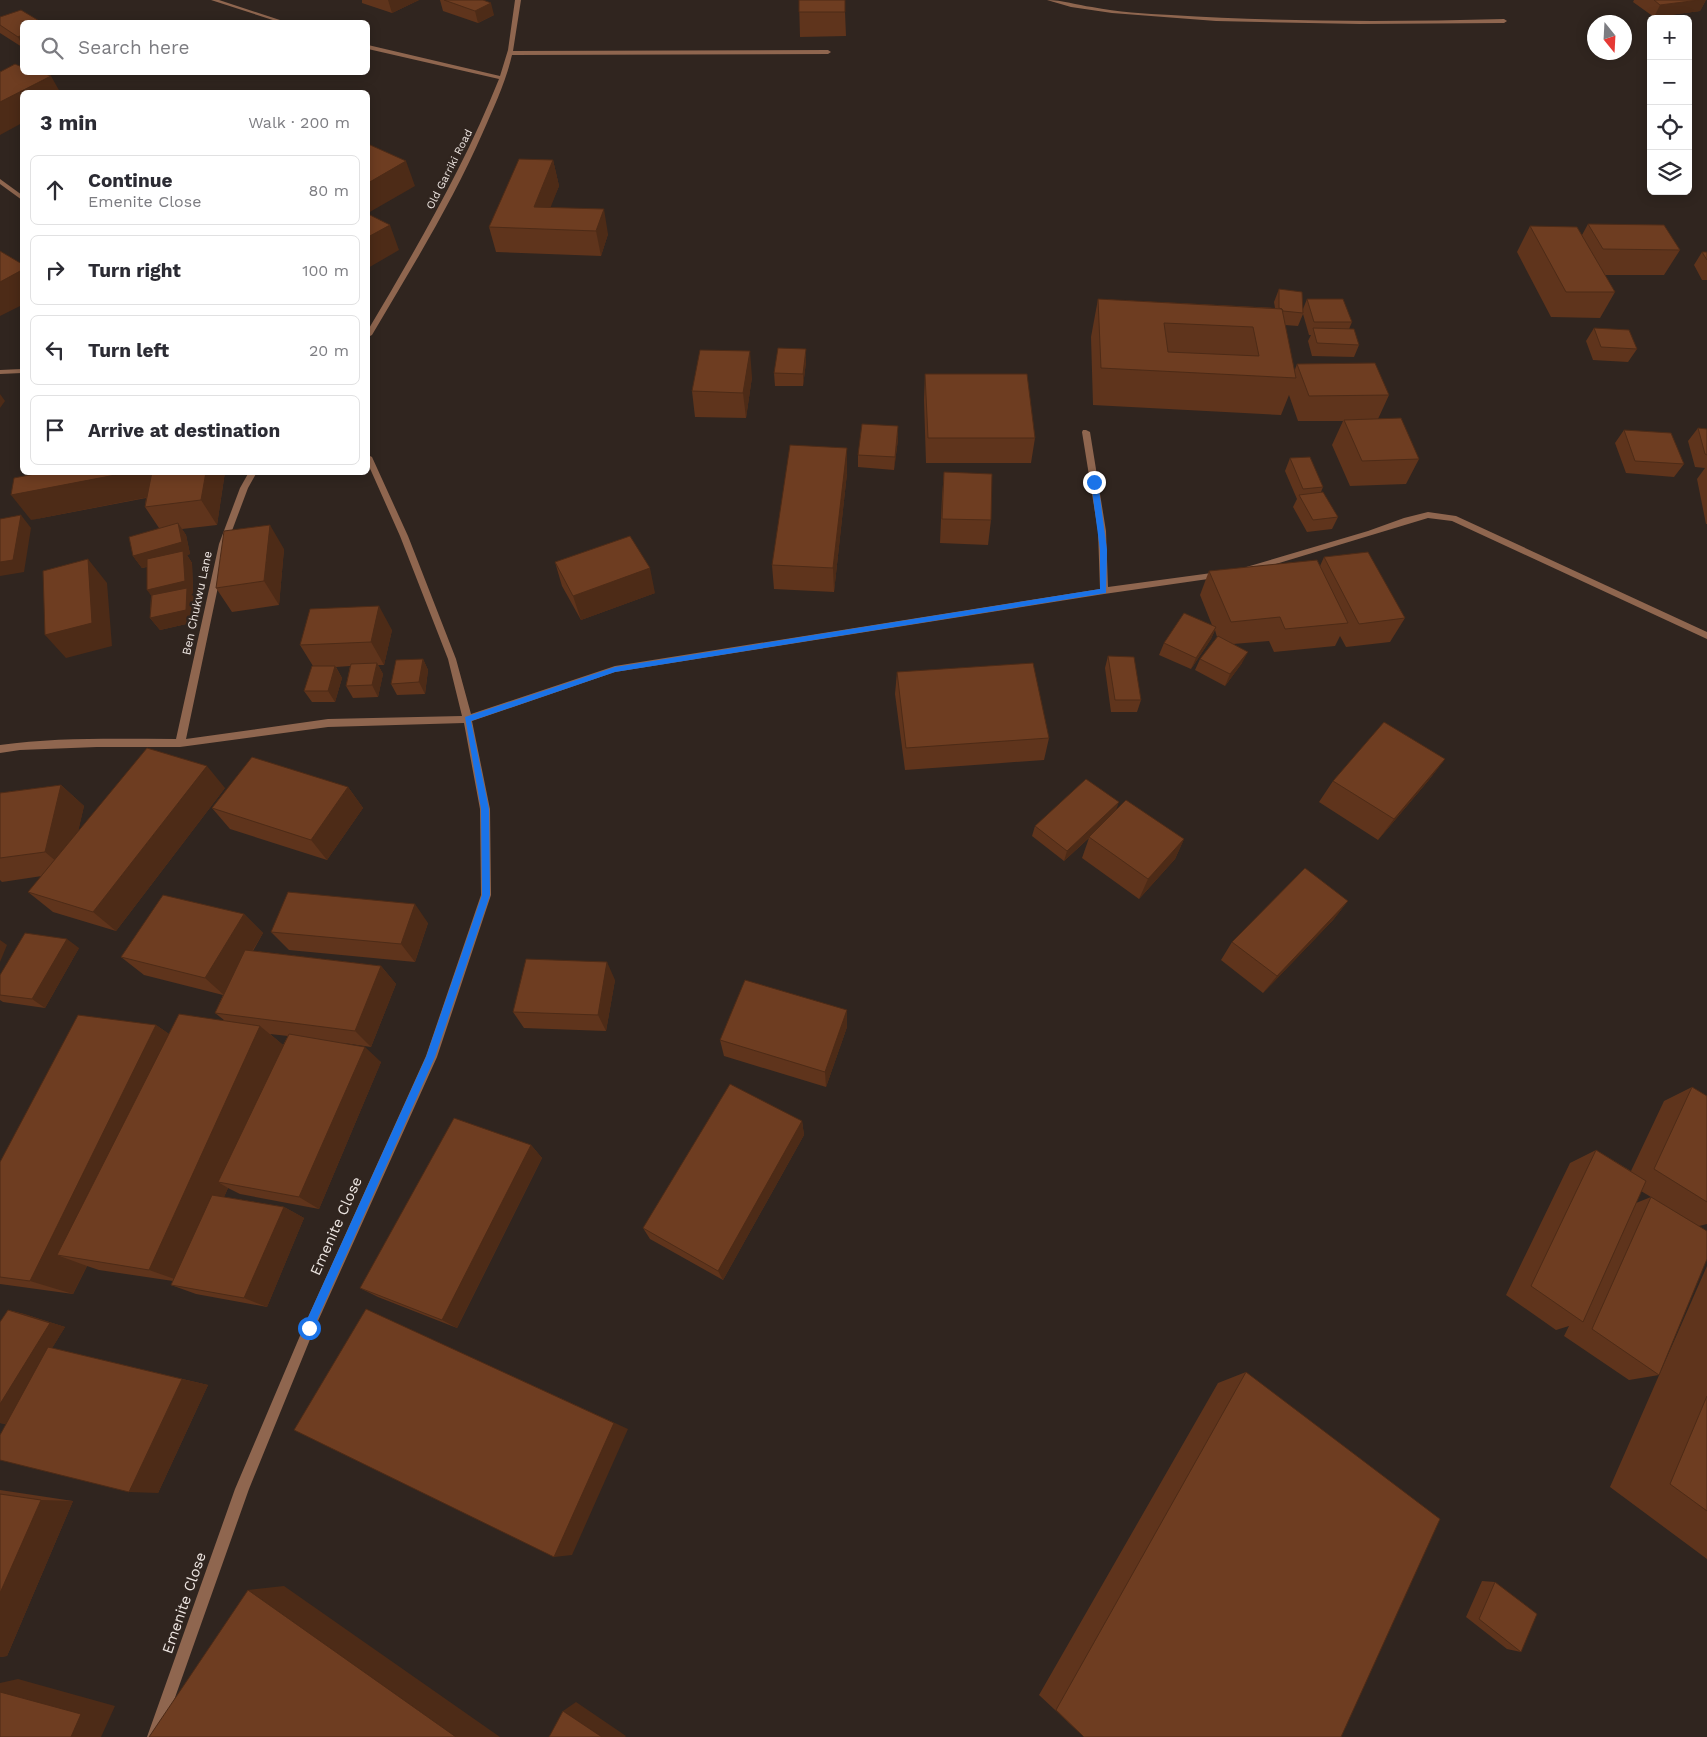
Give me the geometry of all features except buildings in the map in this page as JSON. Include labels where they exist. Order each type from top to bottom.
[{"type":"street","points":[[214,0],[277,20]]},
{"type":"street","name":"Old Garriki Road","points":[[370,332],[416,254],[463,166],[503,78],[518,0]]},
{"type":"street","points":[[1050,0],[1080,8],[1137,15],[1271,22],[1504,21]]},
{"type":"street","points":[[370,47],[503,78]]},
{"type":"street","points":[[509,53],[828,52]]},
{"type":"street","points":[[0,181],[20,196]]},
{"type":"street","points":[[0,372],[20,370]]},
{"type":"street","points":[[1086,432],[1102,531],[1104,591]]},
{"type":"street","name":"Emenite Close","points":[[154,1737],[242,1489],[309,1328],[431,1057],[486,895],[485,809],[467,719],[452,659],[404,536],[370,461]]},
{"type":"street","name":"Ben Chukwu Lane","points":[[180,743],[223,544],[244,488],[251,475]]},
{"type":"street","points":[[0,750],[20,746],[97,742],[180,743],[328,723],[467,719],[615,669],[1104,591],[1232,573],[1428,515],[1453,518],[1469,523],[1707,636]]},
{"type":"route","points":[[309,1328],[390,1142],[431,1057],[486,895],[485,809],[467,719],[615,669],[1104,591],[1104,550],[1094,482]]}]
